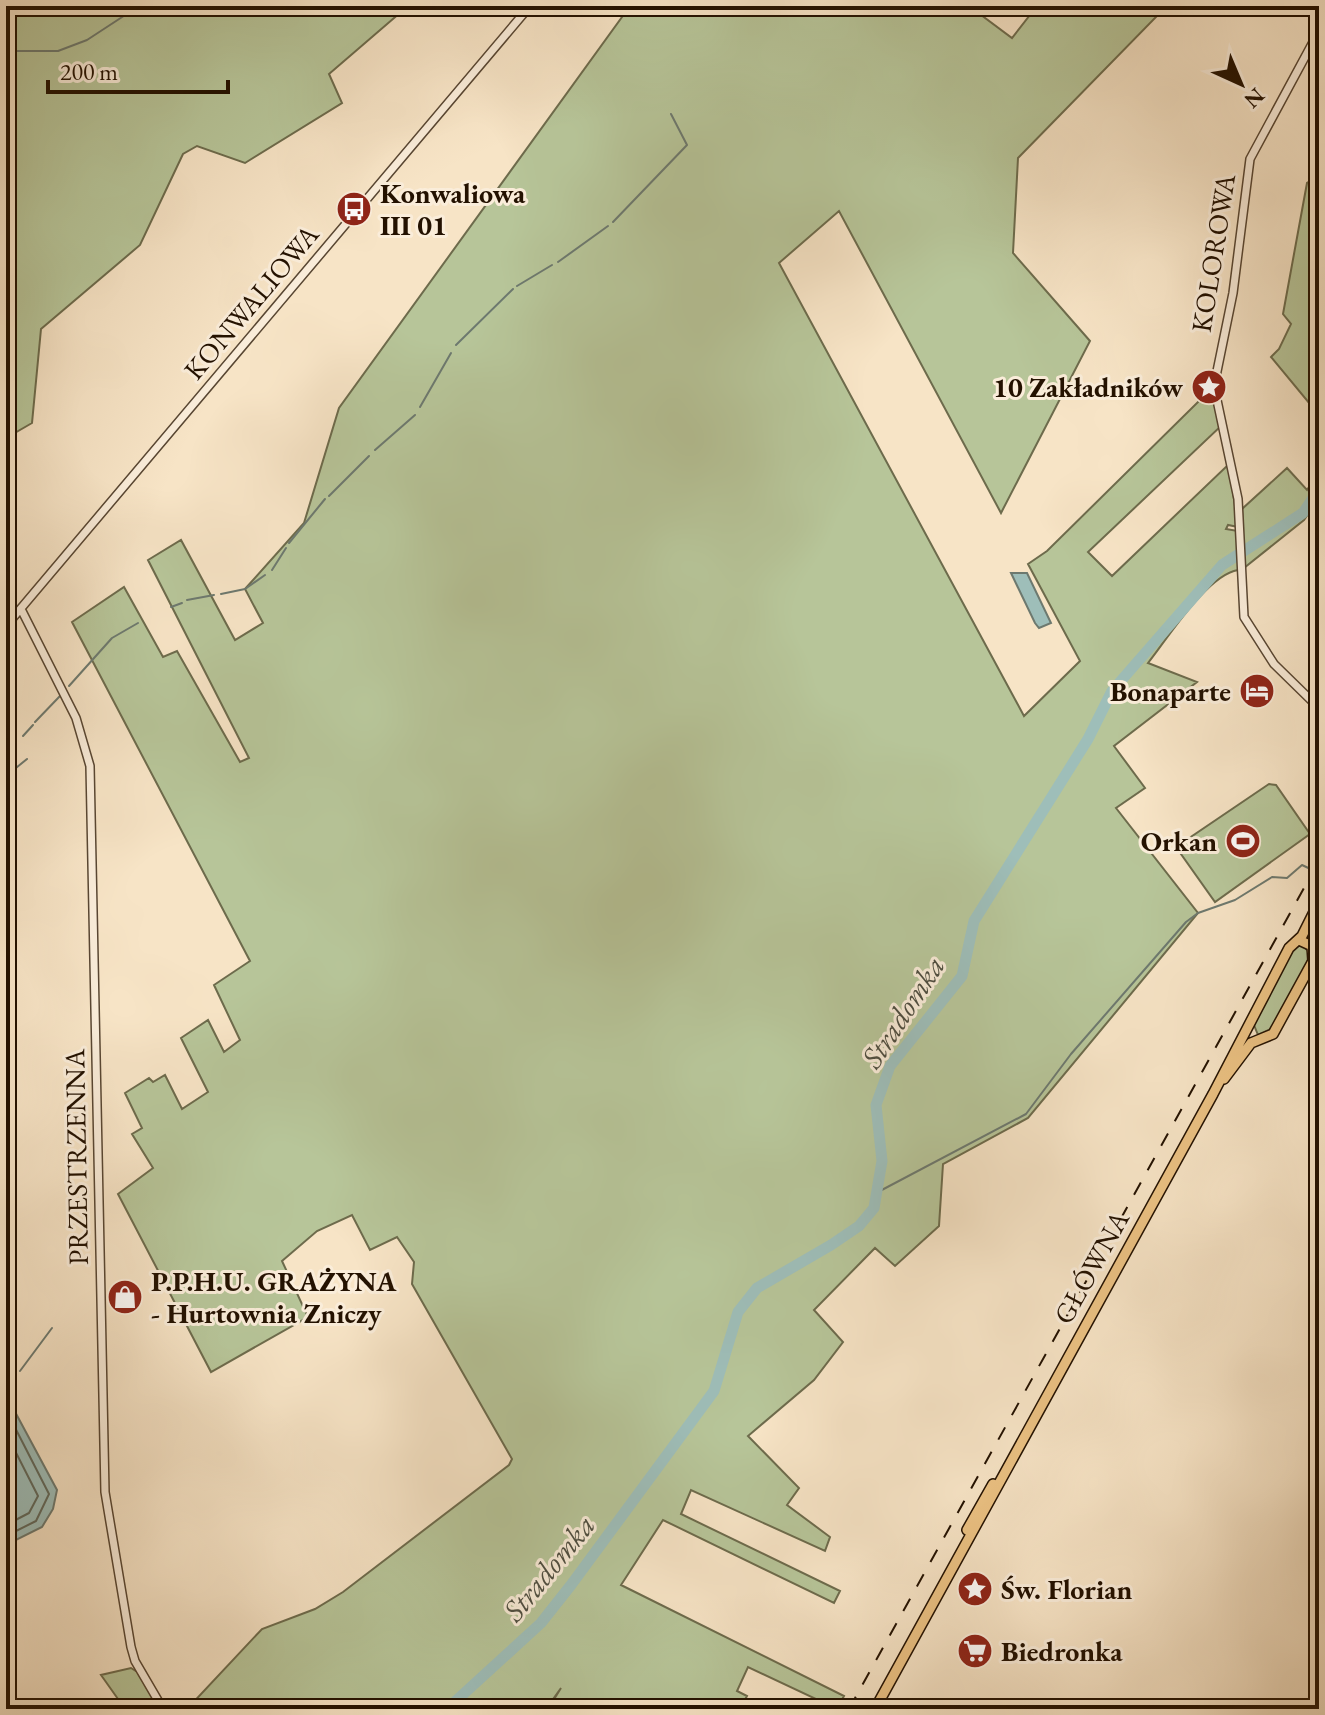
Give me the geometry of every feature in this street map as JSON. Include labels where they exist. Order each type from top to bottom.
[{"type":"main road","name":"GŁÓWNA","points":[[875,1709],[1213,1094],[1289,948],[1299,940],[1319,905]]},
{"type":"main road","name":"GŁÓWNA","points":[[1213,1094],[1242,1053],[1258,1039],[1273,1034],[1313,961],[1314,951],[1310,943],[1319,905]]},
{"type":"main road","points":[[1299,940],[1310,943]]},
{"type":"main road","points":[[1250,1022],[1258,1039]]},
{"type":"main road","name":"GŁÓWNA","points":[[868,1709],[983,1498],[1009,1462]]},
{"type":"street","name":"KONWALIOWA","points":[[6,626],[530,6]]},
{"type":"street","name":"KOLOROWA","points":[[1319,31],[1250,159],[1233,293],[1215,376],[1238,499],[1241,604],[1249,628],[1274,664],[1319,708]]},
{"type":"street","name":"PRZESTRZENNA","points":[[21,609],[76,718],[90,766],[105,1492],[131,1647],[135,1661],[163,1709]]},
{"type":"green space","points":[[6,6],[408,6],[329,74],[342,103],[245,163],[197,146],[183,154],[140,245],[41,329],[32,423],[6,438]]},
{"type":"green space","points":[[630,6],[969,6],[1012,38],[1037,6],[1147,6],[1156,17],[1018,158],[1013,253],[1090,341],[1001,513],[839,211],[779,263],[1024,716],[1080,661],[1028,564],[1047,551],[1199,401],[1209,394],[1214,396],[1221,426],[1088,552],[1112,576],[1229,464],[1238,527],[1228,525],[1226,529],[1238,531],[1238,570],[1226,574],[1201,595],[1148,663],[1197,682],[1114,746],[1145,788],[1116,808],[1198,913],[1028,1118],[943,1164],[939,1226],[895,1266],[875,1248],[814,1310],[843,1342],[814,1380],[748,1436],[799,1488],[787,1505],[830,1537],[825,1551],[691,1490],[681,1514],[840,1591],[834,1603],[663,1520],[621,1585],[844,1696],[837,1709],[748,1667],[737,1691],[747,1696],[741,1707],[744,1709],[548,1709],[561,1688],[546,1709],[187,1709],[262,1629],[315,1609],[343,1592],[509,1465],[512,1459],[412,1284],[414,1262],[397,1237],[370,1250],[352,1215],[317,1231],[282,1261],[308,1317],[211,1372],[118,1194],[153,1168],[132,1134],[142,1128],[125,1093],[149,1078],[153,1082],[165,1075],[182,1109],[208,1092],[181,1038],[208,1020],[224,1052],[240,1040],[214,985],[250,961],[72,622],[124,587],[163,657],[177,651],[240,762],[249,758],[148,560],[181,540],[235,640],[263,623],[245,589],[304,523],[339,408]]},
{"type":"green space","points":[[1319,176],[1319,415],[1271,357],[1279,349],[1291,324],[1283,314],[1307,183]]},
{"type":"green space","points":[[1287,468],[1307,490],[1319,472],[1319,498],[1304,520],[1244,568],[1242,509]]},
{"type":"green space","name":"Orkan","points":[[1269,784],[1276,785],[1310,834],[1215,902],[1176,847]]},
{"type":"green space","points":[[1302,944],[1310,954],[1306,965],[1273,1028],[1258,1035],[1254,1025],[1291,951]]},
{"type":"green space","points":[[131,1668],[139,1673],[161,1709],[118,1709],[115,1705],[118,1699],[101,1675]]},
{"type":"water","points":[[1011,573],[1027,573],[1051,623],[1039,628],[1035,623]]},
{"type":"water","points":[[6,1395],[57,1490],[53,1509],[42,1527],[6,1545]]},
{"type":"waterway","points":[[6,51],[58,51],[87,40],[139,6]]},
{"type":"waterway","points":[[613,222],[687,145],[671,114]]},
{"type":"waterway","points":[[558,262],[608,226]]},
{"type":"waterway","points":[[517,286],[552,265]]},
{"type":"waterway","points":[[456,345],[513,289]]},
{"type":"waterway","points":[[420,407],[451,353]]},
{"type":"waterway","points":[[375,450],[415,415]]},
{"type":"waterway","points":[[329,496],[369,456]]},
{"type":"waterway","name":"Stradomka","points":[[447,1709],[541,1623],[714,1391],[738,1312],[757,1288],[859,1226],[874,1208],[882,1161],[876,1105],[890,1066],[962,976],[974,921],[1088,739],[1112,691],[1222,565],[1303,513],[1319,489]]},
{"type":"waterway","points":[[289,543],[325,499]]},
{"type":"waterway","points":[[272,570],[286,548]]},
{"type":"waterway","points":[[221,594],[245,589],[265,575]]},
{"type":"waterway","points":[[187,600],[214,595]]},
{"type":"waterway","points":[[171,607],[182,603]]},
{"type":"waterway","points":[[69,686],[112,638],[138,623]]},
{"type":"waterway","points":[[35,722],[60,696]]},
{"type":"waterway","points":[[23,736],[33,725]]},
{"type":"waterway","points":[[6,776],[27,759]]},
{"type":"waterway","points":[[878,1192],[1026,1114],[1071,1054],[1186,922],[1198,913],[1235,900],[1272,877],[1287,878],[1302,865],[1319,873]]},
{"type":"waterway","points":[[20,1371],[52,1328]]},
{"type":"railway","points":[[849,1709],[1319,861]]},
{"type":"place","name":"Konwaliowa III 01","points":[[354,209]]},
{"type":"place","name":"10 Zakładników","points":[[1209,387]]},
{"type":"place","name":"Bonaparte","points":[[1257,691]]},
{"type":"place","name":"Orkan","points":[[1243,841]]},
{"type":"place","name":"P.P.H.U. GRAŻYNA - Hurtownia Zniczy","points":[[125,1297]]},
{"type":"place","name":"Św. Florian","points":[[975,1589]]},
{"type":"place","name":"Biedronka","points":[[975,1651]]}]
